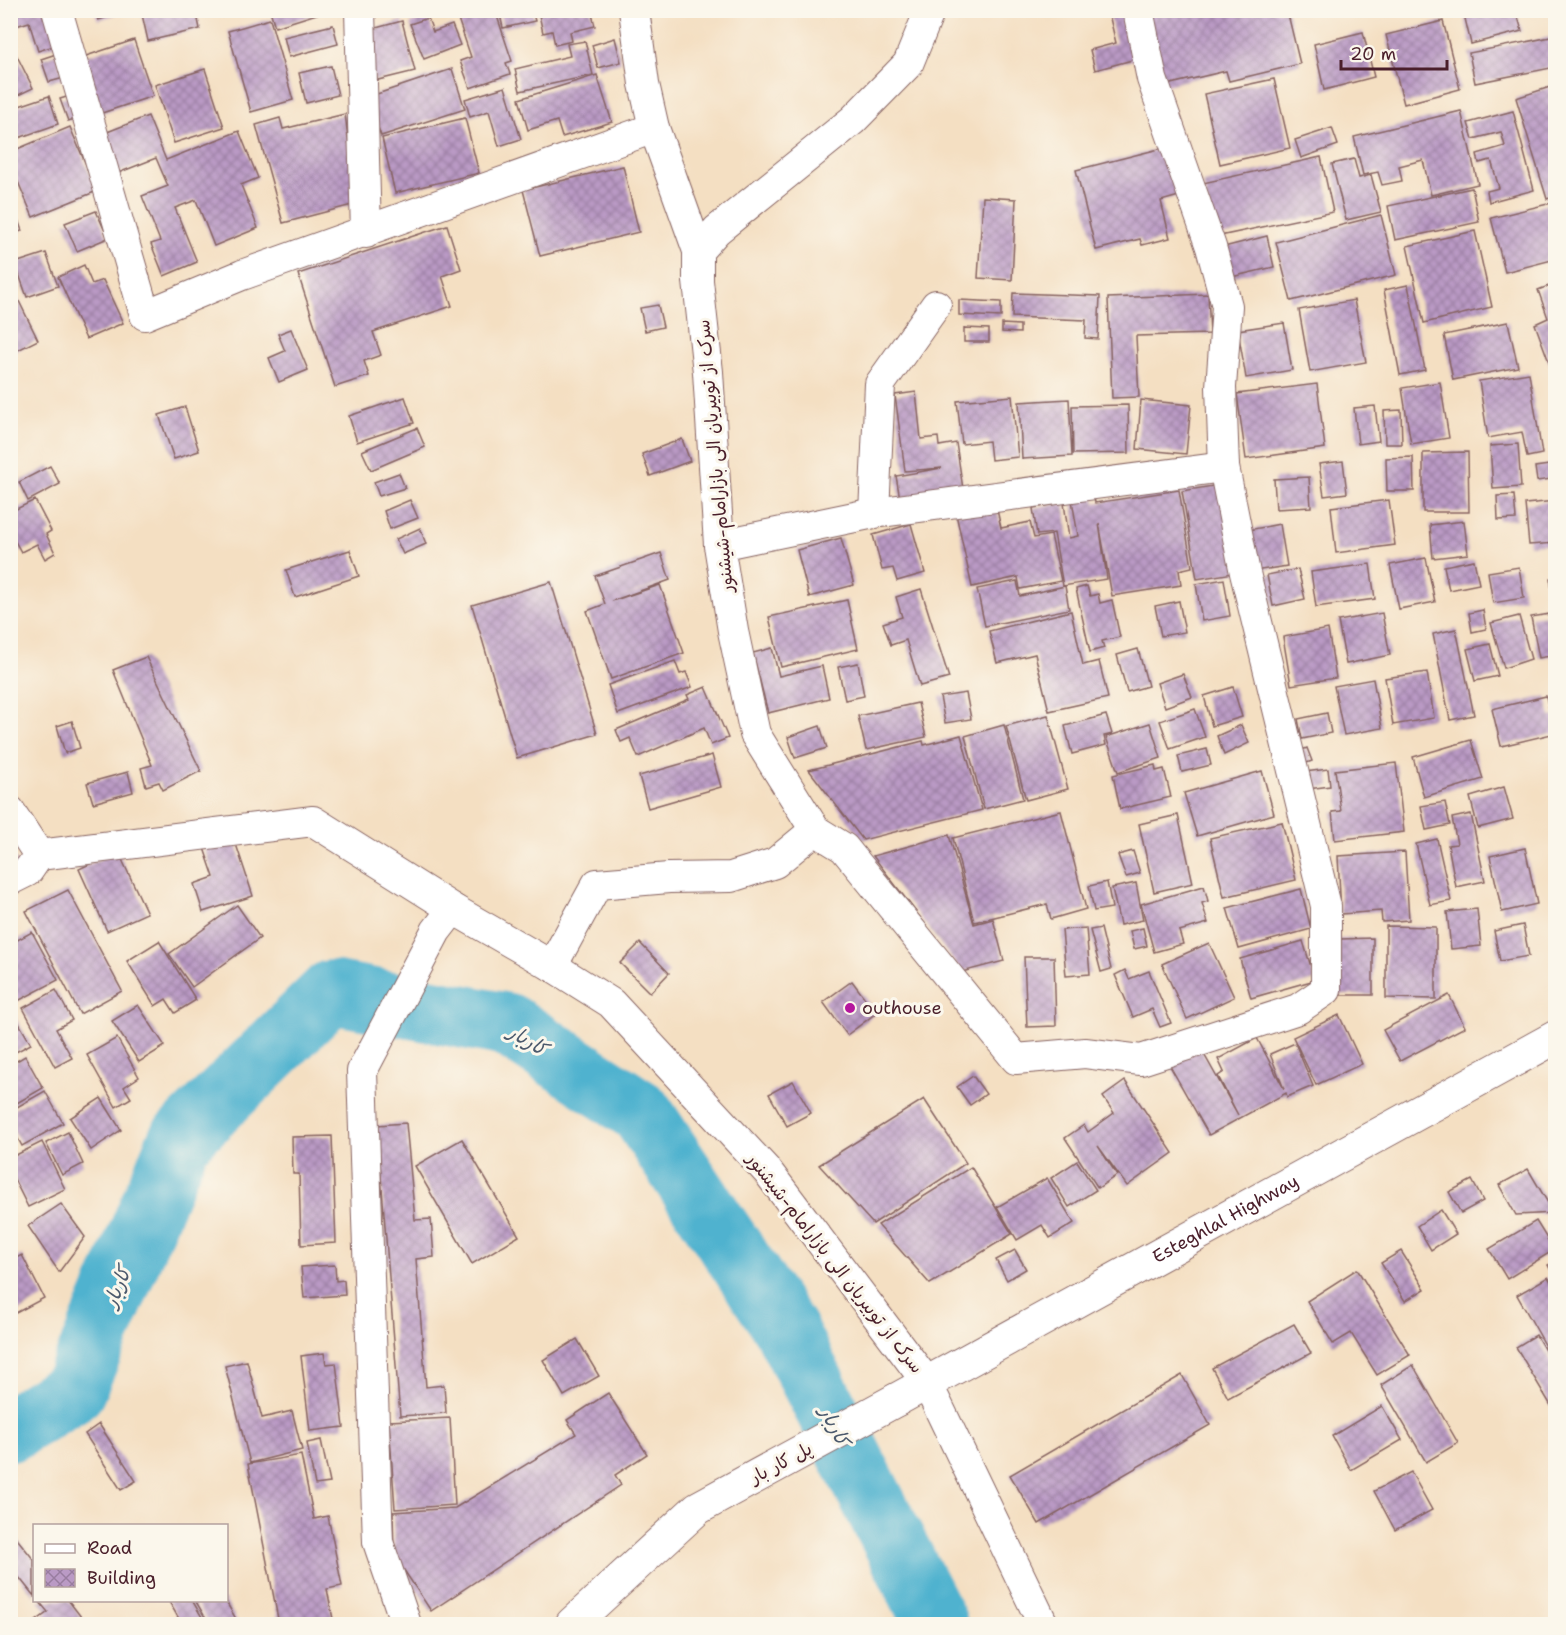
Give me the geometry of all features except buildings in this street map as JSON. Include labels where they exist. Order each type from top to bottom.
[{"type":"main road","name":"Esteghlal Highway","points":[[896,1400],[1556,1037]]},
{"type":"main road","name":"پل کار بار","points":[[561,1624],[588,1619],[698,1508],[896,1400]]},
{"type":"street","points":[[57,10],[145,315],[242,275],[366,233],[654,128]]},
{"type":"street","points":[[360,10],[366,233]]},
{"type":"street","points":[[634,10],[644,84],[654,128],[699,251],[717,230],[853,120],[909,64],[930,10]]},
{"type":"street","points":[[552,966],[597,884],[669,878],[730,877],[775,863],[815,830],[844,848],[1016,1059],[1085,1053],[1141,1060],[1298,1010],[1326,990],[1326,906],[1245,573],[1224,467],[1221,387],[1227,306],[1211,247],[1152,80],[1138,10]]},
{"type":"street","name":"سرک از توبیریان الی بازارامام-شیشنور","points":[[699,251],[698,281],[708,372],[719,545],[733,631],[755,734],[815,830]]},
{"type":"street","points":[[874,513],[880,384],[936,305]]},
{"type":"street","points":[[719,545],[874,513],[1224,467]]},
{"type":"street","points":[[10,811],[39,855],[28,871],[10,880]]},
{"type":"street","name":"سرک از توبیریان الی بازارامام-شیشنور","points":[[39,855],[313,821],[444,920],[552,966],[611,1003],[768,1172],[926,1382],[1043,1624]]},
{"type":"street","points":[[406,1624],[378,1542],[362,1071],[444,920]]},
{"type":"waterway","name":"کاربار","points":[[10,1430],[74,1390],[179,1141],[331,992],[508,1025],[641,1112],[786,1330],[936,1624]]},
{"type":"place","name":"outhouse","points":[[850,1008]]}]
